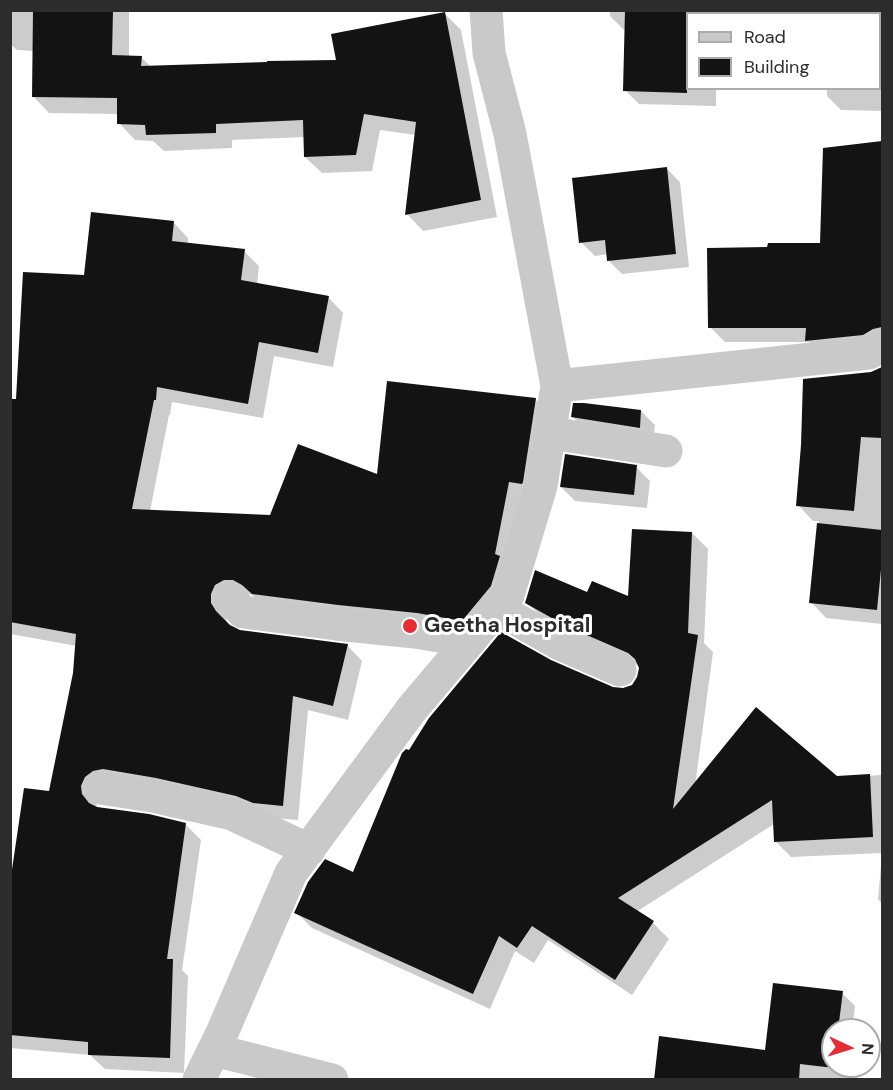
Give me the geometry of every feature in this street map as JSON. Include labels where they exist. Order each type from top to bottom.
[{"type":"street","points":[[199,1080],[291,873],[411,710],[508,595],[541,486],[557,386],[510,134],[489,53],[486,10]]},
{"type":"street","points":[[557,386],[869,353],[882,346]]},
{"type":"street","points":[[550,433],[666,451]]},
{"type":"street","points":[[228,598],[243,612],[415,632],[469,641]]},
{"type":"street","points":[[496,608],[558,643],[620,670]]},
{"type":"street","points":[[100,788],[152,796],[232,814],[309,850]]},
{"type":"street","points":[[214,1050],[332,1080]]},
{"type":"building","points":[[33,10],[113,10],[112,55],[142,56],[141,66],[336,60],[331,34],[445,12],[481,200],[405,215],[416,122],[364,114],[356,155],[304,157],[303,120],[216,124],[216,133],[146,135],[145,125],[117,124],[117,98],[32,97]]},
{"type":"building","points":[[625,10],[687,10],[687,93],[623,91]]},
{"type":"building","points":[[882,141],[882,327],[863,335],[805,341],[806,328],[708,328],[707,248],[767,247],[768,243],[820,243],[823,148]]},
{"type":"building","points":[[667,167],[676,254],[607,261],[605,240],[579,243],[572,178]]},
{"type":"building","points":[[91,212],[174,221],[172,241],[245,249],[241,280],[329,296],[318,353],[259,342],[248,404],[157,387],[132,509],[270,515],[298,444],[377,474],[387,381],[536,398],[523,482],[522,484],[509,482],[495,554],[500,556],[491,586],[462,621],[417,613],[252,594],[233,580],[224,580],[215,585],[211,594],[211,603],[230,625],[240,630],[348,644],[333,706],[293,696],[283,806],[253,803],[236,796],[103,769],[93,771],[85,777],[81,786],[82,794],[89,803],[97,807],[149,814],[186,823],[167,959],[173,959],[170,1058],[88,1055],[88,1042],[10,1035],[10,883],[24,788],[49,791],[73,673],[76,634],[10,622],[10,399],[16,399],[23,272],[84,275]]},
{"type":"building","points":[[882,367],[882,438],[861,437],[854,511],[796,506],[803,379],[871,372]]},
{"type":"building","points":[[573,403],[641,410],[640,428],[571,417]]},
{"type":"building","points":[[565,454],[637,465],[634,495],[560,487]]},
{"type":"building","points":[[817,523],[882,530],[882,559],[877,610],[809,603]]},
{"type":"building","points":[[632,529],[692,532],[688,633],[698,635],[673,809],[756,707],[837,776],[870,774],[873,837],[774,842],[772,800],[618,898],[654,921],[615,980],[532,926],[517,948],[499,936],[473,994],[294,913],[308,882],[325,859],[353,872],[402,753],[406,749],[409,750],[429,718],[501,632],[551,660],[613,687],[623,688],[632,685],[639,668],[635,659],[628,653],[566,626],[525,603],[535,570],[587,592],[592,581],[628,596]]},
{"type":"building","points":[[773,983],[843,991],[840,1018],[821,1018],[821,1066],[800,1064],[799,1080],[654,1080],[659,1036],[765,1050]]},
{"type":"place","name":"Geetha Hospital","points":[[410,626]]}]
